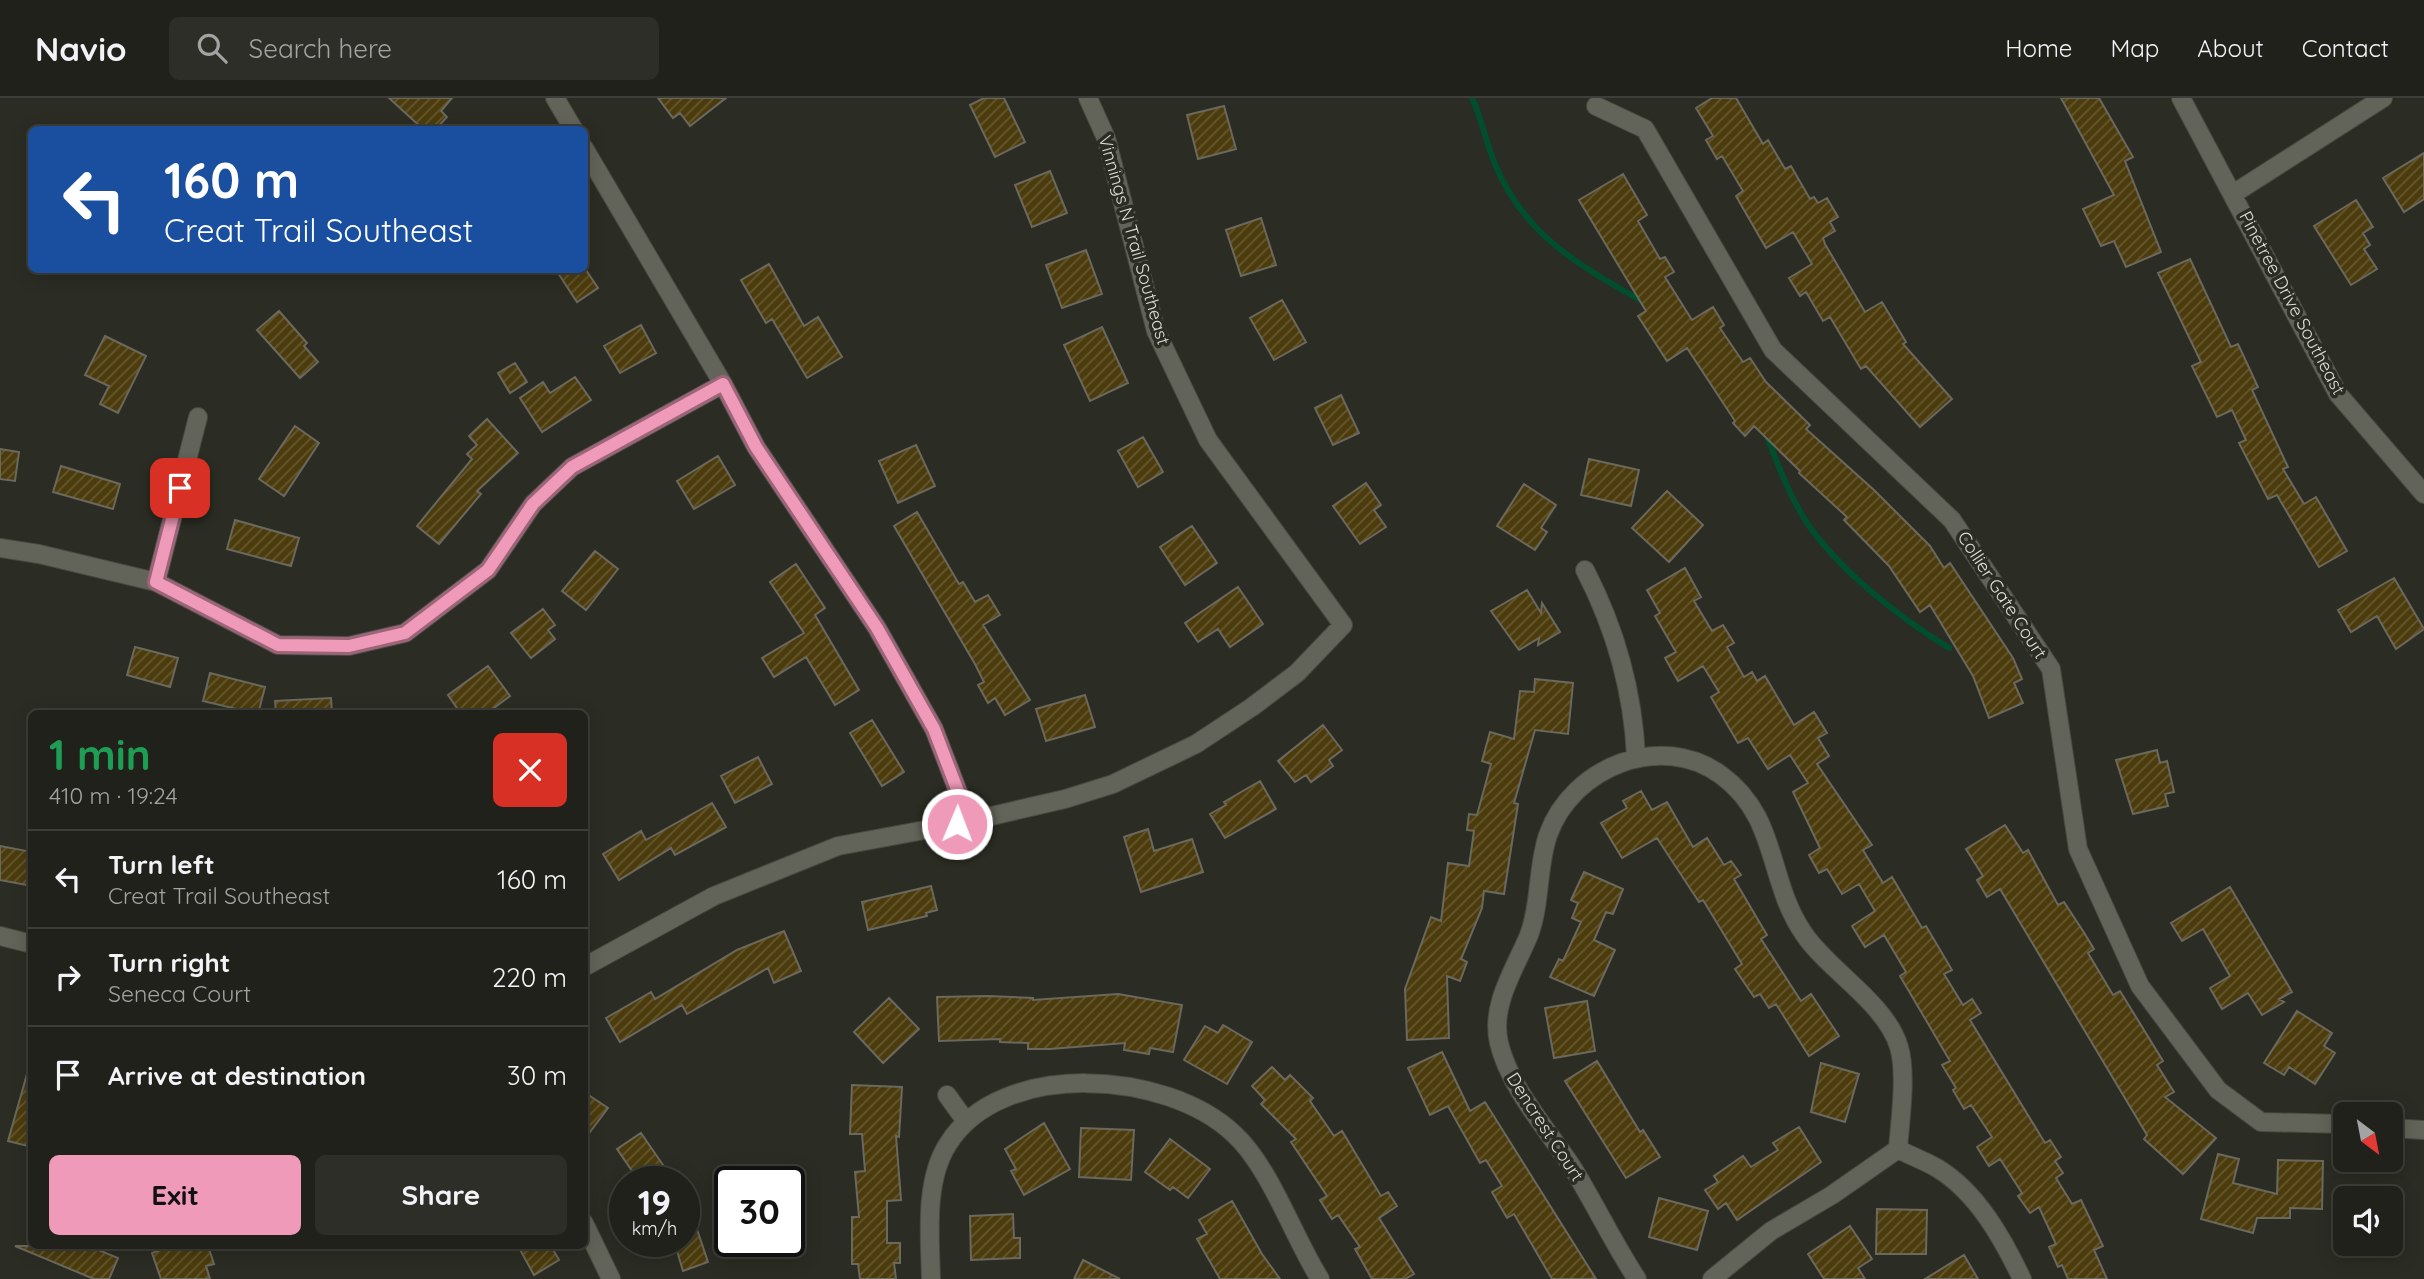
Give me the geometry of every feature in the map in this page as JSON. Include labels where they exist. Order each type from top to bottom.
[{"type":"street","points":[[555,98],[572,126]]},
{"type":"street","name":"Vinnings N Trail Southeast","points":[[957,824],[1065,799],[1113,783],[1196,744],[1297,673],[1343,625],[1208,440],[1156,331],[1106,138],[1088,98]]},
{"type":"street","name":"Pinetree Drive Southeast","points":[[2181,98],[2338,394],[2424,494]]},
{"type":"street","points":[[2233,194],[2383,98]]},
{"type":"street","name":"Collier Gate Court","points":[[1596,106],[1645,129],[1773,350],[1952,520],[2051,669],[2078,849],[2140,986],[2218,1090],[2261,1122],[2333,1124]]},
{"type":"street","points":[[588,155],[723,384],[756,447],[877,628],[934,729],[959,794],[957,824],[838,846],[715,896],[588,965]]},
{"type":"street","points":[[0,548],[39,554],[156,582],[278,645],[349,646],[405,633],[488,570],[533,504],[572,467],[723,384]]},
{"type":"street","points":[[156,582],[198,418]]},
{"type":"street","points":[[1585,570],[1603,604],[1628,681],[1636,757]]},
{"type":"street","name":"Dencrest Court","points":[[1637,1279],[1576,1172],[1507,1069],[1498,1041],[1503,994],[1530,933],[1539,865],[1549,831],[1565,802],[1587,781],[1611,766],[1636,757],[1665,756],[1692,760],[1720,774],[1751,801],[1767,836],[1787,900],[1804,934],[1886,1022],[1899,1047],[1899,1149]]},
{"type":"street","points":[[0,936],[28,943]]},
{"type":"street","points":[[930,1279],[934,1178],[946,1146],[965,1120],[991,1103],[1022,1091],[1049,1085],[1103,1084],[1152,1093],[1181,1102],[1233,1133],[1255,1160],[1320,1279]]},
{"type":"street","points":[[947,1095],[965,1120]]},
{"type":"street","points":[[2403,1129],[2424,1130]]},
{"type":"street","points":[[1712,1279],[1772,1231],[1832,1195],[1899,1149],[1939,1169],[1972,1199],[2006,1245],[2022,1279]]},
{"type":"street","points":[[588,1231],[611,1279]]},
{"type":"building","points":[[389,98],[452,98],[441,111],[447,117],[439,126],[420,126]]},
{"type":"building","points":[[658,98],[726,98],[690,126],[680,113],[673,118]]},
{"type":"building","points":[[984,98],[1004,98],[1025,142],[995,157],[970,105]]},
{"type":"building","points":[[1712,98],[1736,98],[1763,144],[1768,140],[1785,169],[1791,166],[1810,199],[1814,197],[1818,203],[1827,198],[1838,217],[1830,222],[1835,231],[1823,238],[1825,244],[1865,312],[1882,302],[1906,342],[1903,344],[1952,399],[1920,427],[1866,366],[1861,369],[1830,317],[1823,321],[1806,292],[1800,296],[1789,278],[1812,264],[1793,232],[1766,248],[1736,196],[1743,191],[1722,156],[1717,159],[1706,140],[1713,136],[1696,108]]},
{"type":"building","points":[[2061,98],[2099,98],[2133,157],[2125,161],[2161,252],[2126,267],[2114,241],[2101,246],[2083,209],[2114,195]]},
{"type":"building","points":[[1224,106],[1236,149],[1198,159],[1187,115]]},
{"type":"building","points":[[2424,153],[2424,199],[2404,212],[2383,178]]},
{"type":"building","points":[[1050,171],[1067,213],[1032,227],[1015,185]]},
{"type":"building","points":[[1623,174],[1647,215],[1638,221],[1660,259],[1665,257],[1674,272],[1665,277],[1692,320],[1713,307],[1724,325],[1720,328],[1743,362],[1750,358],[1766,382],[1810,425],[1806,429],[1874,490],[1930,546],[1944,568],[1950,563],[2013,658],[2022,679],[2014,683],[2023,703],[1989,718],[1973,676],[1930,605],[1920,612],[1889,566],[1844,520],[1847,517],[1799,473],[1800,471],[1754,426],[1745,436],[1733,423],[1735,421],[1687,348],[1667,361],[1638,316],[1646,311],[1579,200]]},
{"type":"building","points":[[2356,200],[2373,227],[2363,233],[2370,245],[2364,249],[2377,269],[2351,285],[2314,226]]},
{"type":"building","points":[[1261,218],[1276,265],[1241,276],[1226,230]]},
{"type":"building","points":[[1086,250],[1102,294],[1062,308],[1046,265]]},
{"type":"building","points":[[2190,259],[2231,347],[2238,344],[2258,387],[2252,390],[2288,467],[2283,469],[2304,504],[2316,497],[2347,551],[2319,567],[2277,495],[2268,499],[2239,443],[2246,440],[2232,410],[2217,417],[2192,366],[2201,362],[2158,273]]},
{"type":"building","points":[[769,264],[804,326],[818,317],[842,357],[807,378],[772,319],[766,323],[741,280]]},
{"type":"building","points":[[558,273],[588,273],[598,288],[577,302]]},
{"type":"building","points":[[1282,300],[1306,342],[1274,360],[1250,318]]},
{"type":"building","points":[[279,311],[307,343],[304,346],[318,362],[300,378],[257,330]]},
{"type":"building","points":[[641,325],[656,353],[620,373],[604,346]]},
{"type":"building","points":[[1102,327],[1128,383],[1090,401],[1064,345]]},
{"type":"building","points":[[105,336],[146,356],[118,413],[100,404],[109,386],[85,375]]},
{"type":"building","points":[[515,363],[527,382],[510,393],[498,373]]},
{"type":"building","points":[[575,377],[591,400],[542,432],[520,398],[543,382],[550,393]]},
{"type":"building","points":[[1341,395],[1359,433],[1333,445],[1315,408]]},
{"type":"building","points":[[487,419],[518,453],[477,491],[481,494],[439,544],[417,526],[472,459],[467,454],[477,445],[469,436]]},
{"type":"building","points":[[295,426],[319,443],[284,496],[259,479]]},
{"type":"building","points":[[1143,437],[1163,472],[1138,487],[1118,451]]},
{"type":"building","points":[[916,445],[935,486],[898,503],[879,461]]},
{"type":"building","points":[[0,449],[19,452],[15,481],[0,479]]},
{"type":"building","points":[[718,456],[735,485],[694,509],[677,481]]},
{"type":"building","points":[[1589,459],[1639,470],[1631,506],[1581,495]]},
{"type":"building","points":[[61,466],[120,484],[113,509],[53,492]]},
{"type":"building","points":[[1366,483],[1381,505],[1374,510],[1386,527],[1360,544],[1333,506]]},
{"type":"building","points":[[1524,484],[1556,505],[1541,528],[1547,532],[1535,550],[1497,526]]},
{"type":"building","points":[[1667,491],[1703,525],[1669,562],[1632,528]]},
{"type":"building","points":[[917,512],[959,584],[963,582],[975,602],[988,595],[1000,615],[983,625],[1030,700],[1005,715],[995,698],[988,703],[978,685],[984,682],[975,664],[894,526]]},
{"type":"building","points":[[235,520],[299,538],[291,566],[227,549]]},
{"type":"building","points":[[1192,526],[1217,563],[1185,585],[1160,547]]},
{"type":"building","points":[[595,551],[618,569],[586,610],[562,591]]},
{"type":"building","points":[[796,564],[825,608],[815,615],[859,690],[835,705],[806,657],[774,677],[762,658],[804,633],[770,582]]},
{"type":"building","points":[[1685,568],[1701,597],[1694,601],[1712,631],[1723,625],[1734,643],[1727,647],[1744,677],[1752,672],[1757,681],[1765,676],[1794,725],[1814,712],[1827,733],[1818,738],[1829,756],[1817,764],[1872,845],[1863,850],[1883,883],[1892,877],[1922,928],[1926,926],[1952,970],[1944,974],[1963,1005],[1972,999],[1981,1013],[1970,1020],[2045,1143],[2050,1140],[2061,1157],[2055,1161],[2063,1173],[2056,1178],[2072,1204],[2081,1200],[2103,1246],[2094,1250],[2107,1279],[2068,1279],[2062,1265],[2058,1267],[2049,1247],[2056,1244],[2039,1207],[2030,1213],[2018,1196],[2022,1193],[2000,1159],[1989,1166],[1977,1147],[1992,1137],[1971,1105],[1964,1109],[1953,1090],[1956,1088],[1942,1065],[1950,1061],[1900,976],[1906,972],[1884,935],[1865,947],[1852,926],[1875,911],[1859,884],[1842,894],[1827,869],[1819,873],[1809,855],[1820,848],[1793,792],[1808,783],[1790,755],[1768,769],[1748,738],[1738,743],[1711,697],[1719,692],[1703,666],[1678,681],[1665,658],[1676,652],[1655,616],[1660,613],[1647,590]]},
{"type":"building","points":[[2394,578],[2424,629],[2396,649],[2377,616],[2351,632],[2338,610]]},
{"type":"building","points":[[1238,587],[1263,624],[1230,647],[1218,629],[1198,642],[1185,623]]},
{"type":"building","points":[[1527,590],[1541,613],[1542,603],[1560,632],[1538,645],[1539,638],[1519,650],[1491,611]]},
{"type":"building","points":[[543,609],[555,625],[548,630],[555,639],[531,658],[511,633]]},
{"type":"building","points":[[135,647],[178,658],[170,687],[127,675]]},
{"type":"building","points":[[488,666],[510,696],[491,710],[458,710],[448,695]]},
{"type":"building","points":[[210,673],[265,687],[259,710],[241,710],[203,701]]},
{"type":"building","points":[[1535,679],[1573,683],[1568,734],[1535,730],[1514,803],[1518,804],[1504,894],[1484,891],[1482,908],[1461,959],[1467,962],[1460,981],[1447,976],[1449,1038],[1407,1040],[1405,989],[1431,917],[1441,921],[1448,863],[1469,866],[1474,831],[1467,830],[1469,814],[1477,815],[1491,764],[1482,761],[1490,732],[1514,739],[1520,691],[1534,692]]},
{"type":"building","points":[[1085,695],[1095,727],[1046,741],[1036,709]]},
{"type":"building","points":[[331,698],[332,710],[276,710],[275,701]]},
{"type":"building","points":[[872,720],[904,772],[882,786],[850,733]]},
{"type":"building","points":[[1323,725],[1342,750],[1329,760],[1333,766],[1311,782],[1306,775],[1295,782],[1278,761]]},
{"type":"building","points":[[2157,750],[2160,763],[2167,761],[2174,792],[2165,794],[2168,806],[2133,814],[2116,760]]},
{"type":"building","points":[[758,757],[772,784],[735,803],[721,776]]},
{"type":"building","points":[[1260,781],[1276,809],[1225,838],[1210,814],[1226,805],[1224,802]]},
{"type":"building","points":[[1641,791],[1652,810],[1667,802],[1693,847],[1707,838],[1724,865],[1731,861],[1741,875],[1734,879],[1767,935],[1761,939],[1801,1001],[1811,994],[1839,1036],[1809,1056],[1776,1004],[1769,1008],[1760,994],[1754,997],[1735,969],[1742,964],[1703,900],[1699,902],[1657,838],[1622,858],[1601,823],[1627,808],[1623,801]]},
{"type":"building","points":[[712,803],[726,827],[675,855],[671,848],[619,880],[603,854],[641,831],[646,840]]},
{"type":"building","points":[[2005,825],[2023,853],[2028,850],[2058,905],[2064,902],[2094,949],[2088,953],[2113,995],[2120,991],[2163,1061],[2157,1065],[2174,1092],[2165,1097],[2216,1138],[2183,1174],[2144,1139],[2147,1135],[2000,889],[1987,897],[1977,880],[1983,876],[1966,849]]},
{"type":"building","points":[[1148,829],[1154,851],[1192,839],[1203,872],[1141,892],[1124,837]]},
{"type":"building","points":[[0,846],[28,851],[28,885],[0,880]]},
{"type":"building","points":[[1584,872],[1623,889],[1613,914],[1606,912],[1594,940],[1615,950],[1594,996],[1550,977],[1559,959],[1563,961],[1581,922],[1572,918],[1578,903],[1571,900]]},
{"type":"building","points":[[931,886],[937,910],[926,913],[927,916],[868,930],[862,902]]},
{"type":"building","points":[[2230,887],[2292,992],[2279,999],[2284,1002],[2262,1015],[2248,993],[2222,1009],[2210,988],[2230,976],[2203,929],[2182,941],[2171,923]]},
{"type":"building","points":[[784,931],[801,971],[774,983],[768,968],[687,1014],[682,1005],[620,1042],[606,1018],[651,992],[655,999],[737,950]]},
{"type":"building","points":[[1118,994],[1182,1005],[1173,1052],[1150,1048],[1149,1054],[1124,1050],[1125,1043],[1028,1049],[1028,1043],[1000,1042],[1000,1039],[939,1041],[937,997],[988,996],[1033,1000]]},
{"type":"building","points":[[889,998],[919,1029],[883,1063],[854,1032]]},
{"type":"building","points":[[1587,1001],[1595,1051],[1554,1058],[1545,1008]]},
{"type":"building","points":[[2297,1011],[2332,1033],[2324,1046],[2335,1053],[2315,1084],[2289,1067],[2284,1075],[2264,1063]]},
{"type":"building","points":[[1223,1025],[1252,1042],[1227,1084],[1184,1060],[1205,1026],[1218,1033]]},
{"type":"building","points":[[1442,1052],[1470,1111],[1485,1102],[1596,1279],[1552,1279],[1514,1214],[1507,1218],[1492,1192],[1502,1186],[1486,1160],[1480,1163],[1448,1106],[1430,1115],[1408,1068]]},
{"type":"building","points":[[1597,1061],[1640,1132],[1643,1130],[1660,1157],[1626,1178],[1565,1081]]},
{"type":"building","points":[[1821,1063],[1859,1074],[1845,1122],[1811,1112]]},
{"type":"building","points":[[1272,1067],[1285,1080],[1290,1075],[1313,1098],[1310,1101],[1334,1136],[1342,1131],[1381,1196],[1388,1192],[1397,1206],[1379,1218],[1414,1274],[1405,1279],[1372,1279],[1355,1249],[1360,1247],[1338,1215],[1332,1219],[1320,1200],[1327,1196],[1291,1142],[1296,1139],[1261,1104],[1265,1100],[1252,1086]]},
{"type":"building","points":[[27,1074],[28,1074],[28,1146],[8,1141]]},
{"type":"building","points":[[852,1085],[902,1087],[899,1137],[896,1136],[901,1200],[887,1201],[887,1243],[900,1243],[900,1263],[894,1263],[896,1279],[860,1279],[858,1264],[852,1264],[852,1217],[859,1217],[855,1172],[865,1171],[862,1134],[850,1134]]},
{"type":"building","points":[[588,1095],[608,1108],[588,1135]]},
{"type":"building","points":[[1044,1123],[1070,1169],[1024,1195],[1011,1171],[1016,1169],[1005,1149]]},
{"type":"building","points":[[1799,1127],[1821,1162],[1737,1220],[1726,1203],[1718,1209],[1705,1190],[1718,1182],[1714,1176],[1743,1156],[1751,1167],[1778,1150],[1773,1143]]},
{"type":"building","points":[[1081,1128],[1134,1130],[1131,1180],[1079,1177]]},
{"type":"building","points":[[641,1133],[664,1166],[629,1166],[617,1149]]},
{"type":"building","points":[[1170,1139],[1210,1169],[1188,1198],[1173,1187],[1170,1190],[1145,1172]]},
{"type":"building","points":[[2218,1154],[2239,1159],[2233,1183],[2277,1194],[2278,1160],[2323,1161],[2322,1209],[2290,1208],[2290,1218],[2257,1218],[2253,1233],[2201,1219]]},
{"type":"building","points":[[1659,1198],[1708,1211],[1697,1250],[1649,1237]]},
{"type":"building","points":[[1232,1201],[1262,1254],[1280,1279],[1220,1279],[1197,1239],[1207,1234],[1199,1220]]},
{"type":"building","points":[[1877,1209],[1927,1210],[1926,1254],[1876,1254]]},
{"type":"building","points":[[1013,1214],[1014,1238],[1020,1238],[1020,1258],[971,1260],[970,1216]]},
{"type":"building","points":[[1850,1226],[1872,1259],[1858,1268],[1865,1279],[1824,1279],[1808,1254]]},
{"type":"building","points":[[700,1238],[708,1262],[683,1271],[679,1257],[700,1257]]},
{"type":"building","points":[[15,1246],[28,1246],[28,1249],[96,1249],[118,1258],[109,1279],[94,1279]]},
{"type":"building","points":[[163,1249],[209,1249],[214,1264],[206,1266],[210,1279],[161,1279],[152,1253]]},
{"type":"building","points":[[520,1249],[553,1249],[559,1260],[534,1275]]},
{"type":"building","points":[[1964,1255],[1978,1279],[1925,1279]]},
{"type":"building","points":[[1083,1260],[1120,1279],[1074,1279]]},
{"type":"waterway","points":[[1472,98],[1495,164],[1522,211],[1557,247],[1577,262],[1645,303]]},
{"type":"waterway","points":[[1766,434],[1795,502],[1807,523],[1836,559],[1911,623],[1949,648]]},
{"type":"route","points":[[180,488],[156,582],[278,645],[349,646],[405,633],[488,570],[533,504],[572,467],[723,384],[756,447],[877,628],[934,729],[959,794],[957,824]]}]
